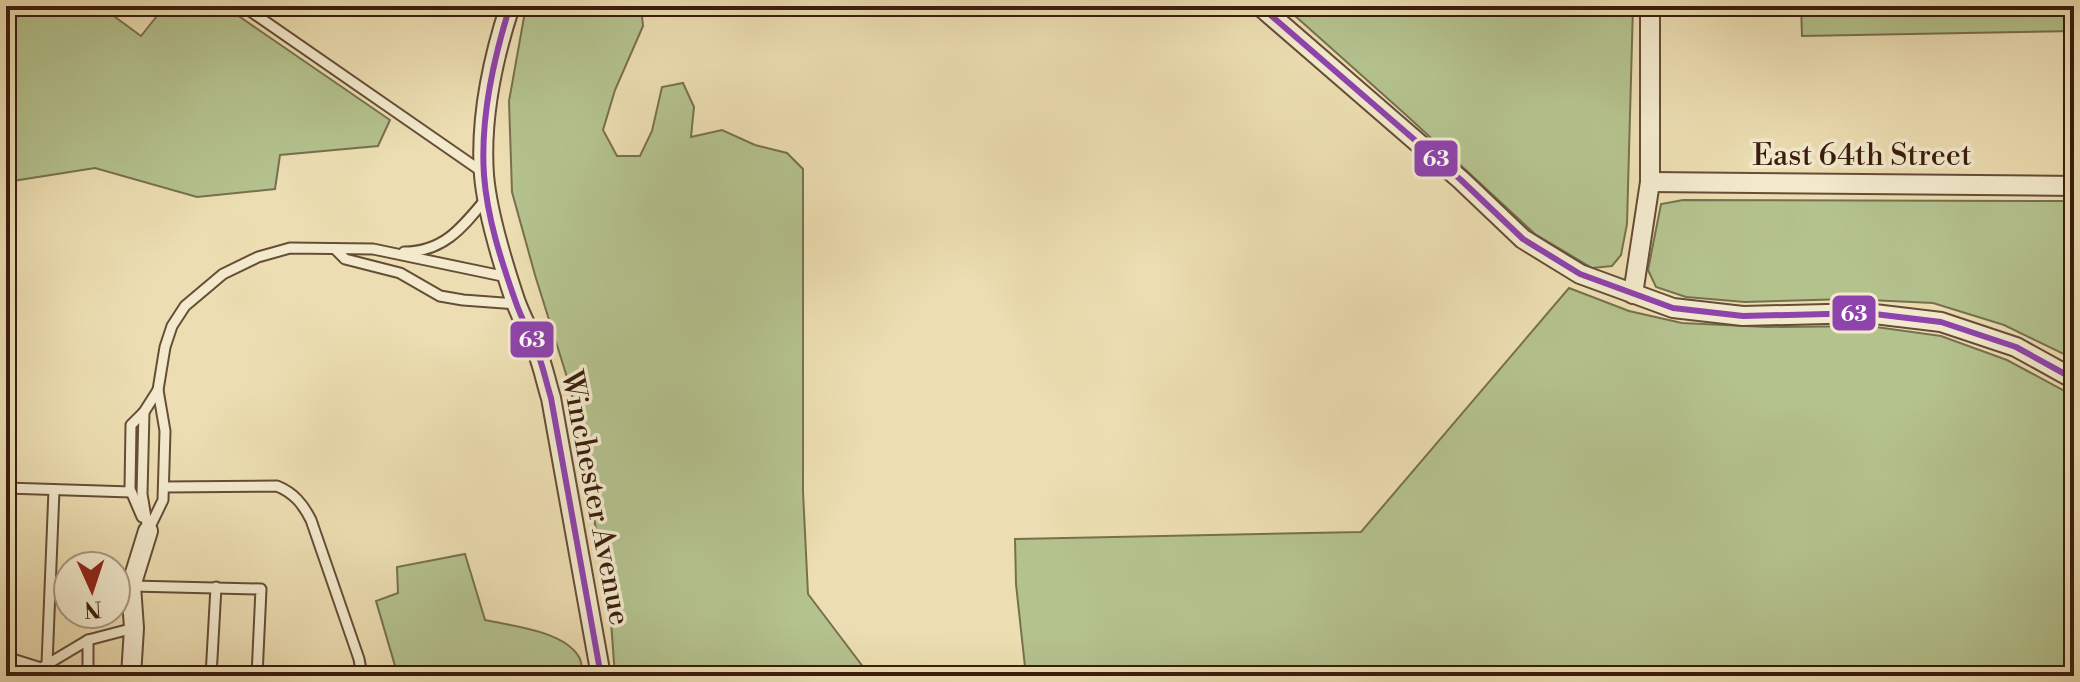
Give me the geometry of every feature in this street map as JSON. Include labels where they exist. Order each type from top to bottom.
[{"type":"street","name":"Winchester Avenue","points":[[510,6],[490,78],[484,173],[487,198],[508,277],[538,353],[551,398],[601,676]]},
{"type":"street","points":[[1260,6],[1461,180],[1523,239],[1580,274],[1673,308],[1743,316],[1866,313],[1941,322],[2016,347],[2074,379]]},
{"type":"street","points":[[1633,294],[1650,182],[1650,6]]},
{"type":"street","name":"East 64th Street","points":[[1650,182],[2074,186]]},
{"type":"street","points":[[132,583],[148,531]]},
{"type":"street","points":[[131,676],[132,600]]},
{"type":"lane","points":[[243,6],[484,173]]},
{"type":"lane","points":[[389,253],[431,249],[451,238],[487,198]]},
{"type":"lane","points":[[148,531],[163,500],[165,431],[158,390],[165,347],[172,326],[185,306],[223,274],[258,257],[290,248],[373,249],[508,277]]},
{"type":"lane","points":[[336,250],[345,259],[400,273],[440,296],[517,304]]},
{"type":"lane","points":[[148,531],[131,492],[131,425],[158,390]]},
{"type":"lane","points":[[144,412],[142,494],[148,531]]},
{"type":"lane","points":[[164,487],[277,486],[298,499],[311,520],[359,659],[362,676]]},
{"type":"lane","points":[[6,488],[131,492]]},
{"type":"lane","points":[[43,669],[54,490]]},
{"type":"lane","points":[[132,586],[261,589],[257,676]]},
{"type":"lane","points":[[211,676],[216,587]]},
{"type":"lane","points":[[43,669],[88,640],[134,628]]},
{"type":"lane","points":[[88,640],[88,676]]},
{"type":"lane","points":[[6,657],[43,669]]},
{"type":"green space","points":[[6,6],[100,6],[141,36],[165,6],[224,6],[390,120],[378,146],[280,155],[275,189],[197,197],[95,168],[6,182]]},
{"type":"green space","points":[[526,6],[641,6],[643,26],[615,90],[603,130],[617,156],[640,156],[652,131],[662,87],[683,83],[694,107],[691,137],[722,130],[755,145],[787,153],[803,169],[803,492],[808,594],[870,676],[615,676],[610,608],[571,390],[512,192],[509,101]]},
{"type":"green space","points":[[1284,6],[1633,6],[1627,224],[1621,255],[1612,266],[1592,268],[1535,234]]},
{"type":"green space","points":[[1801,6],[2074,6],[2074,31],[1802,36]]},
{"type":"green space","points":[[1683,200],[2074,201],[2074,359],[2004,325],[1933,303],[1848,299],[1745,302],[1686,297],[1656,287],[1648,270],[1661,204]]},
{"type":"green space","points":[[1569,288],[1629,311],[1682,323],[1767,327],[1869,326],[1941,336],[2007,360],[2074,396],[2074,676],[1026,676],[1016,584],[1015,539],[1361,532]]},
{"type":"green space","points":[[465,554],[485,620],[536,631],[562,641],[579,657],[584,676],[398,676],[376,601],[398,593],[397,567]]},
{"type":"transit line","name":"63","points":[[510,6],[493,68],[486,111],[483,154],[486,191],[505,270],[539,357],[551,398],[601,676]]},
{"type":"transit line","name":"63","points":[[1260,6],[1461,180],[1523,239],[1580,274],[1673,308],[1743,316],[1866,313],[1941,322],[2016,347],[2074,379]]}]
